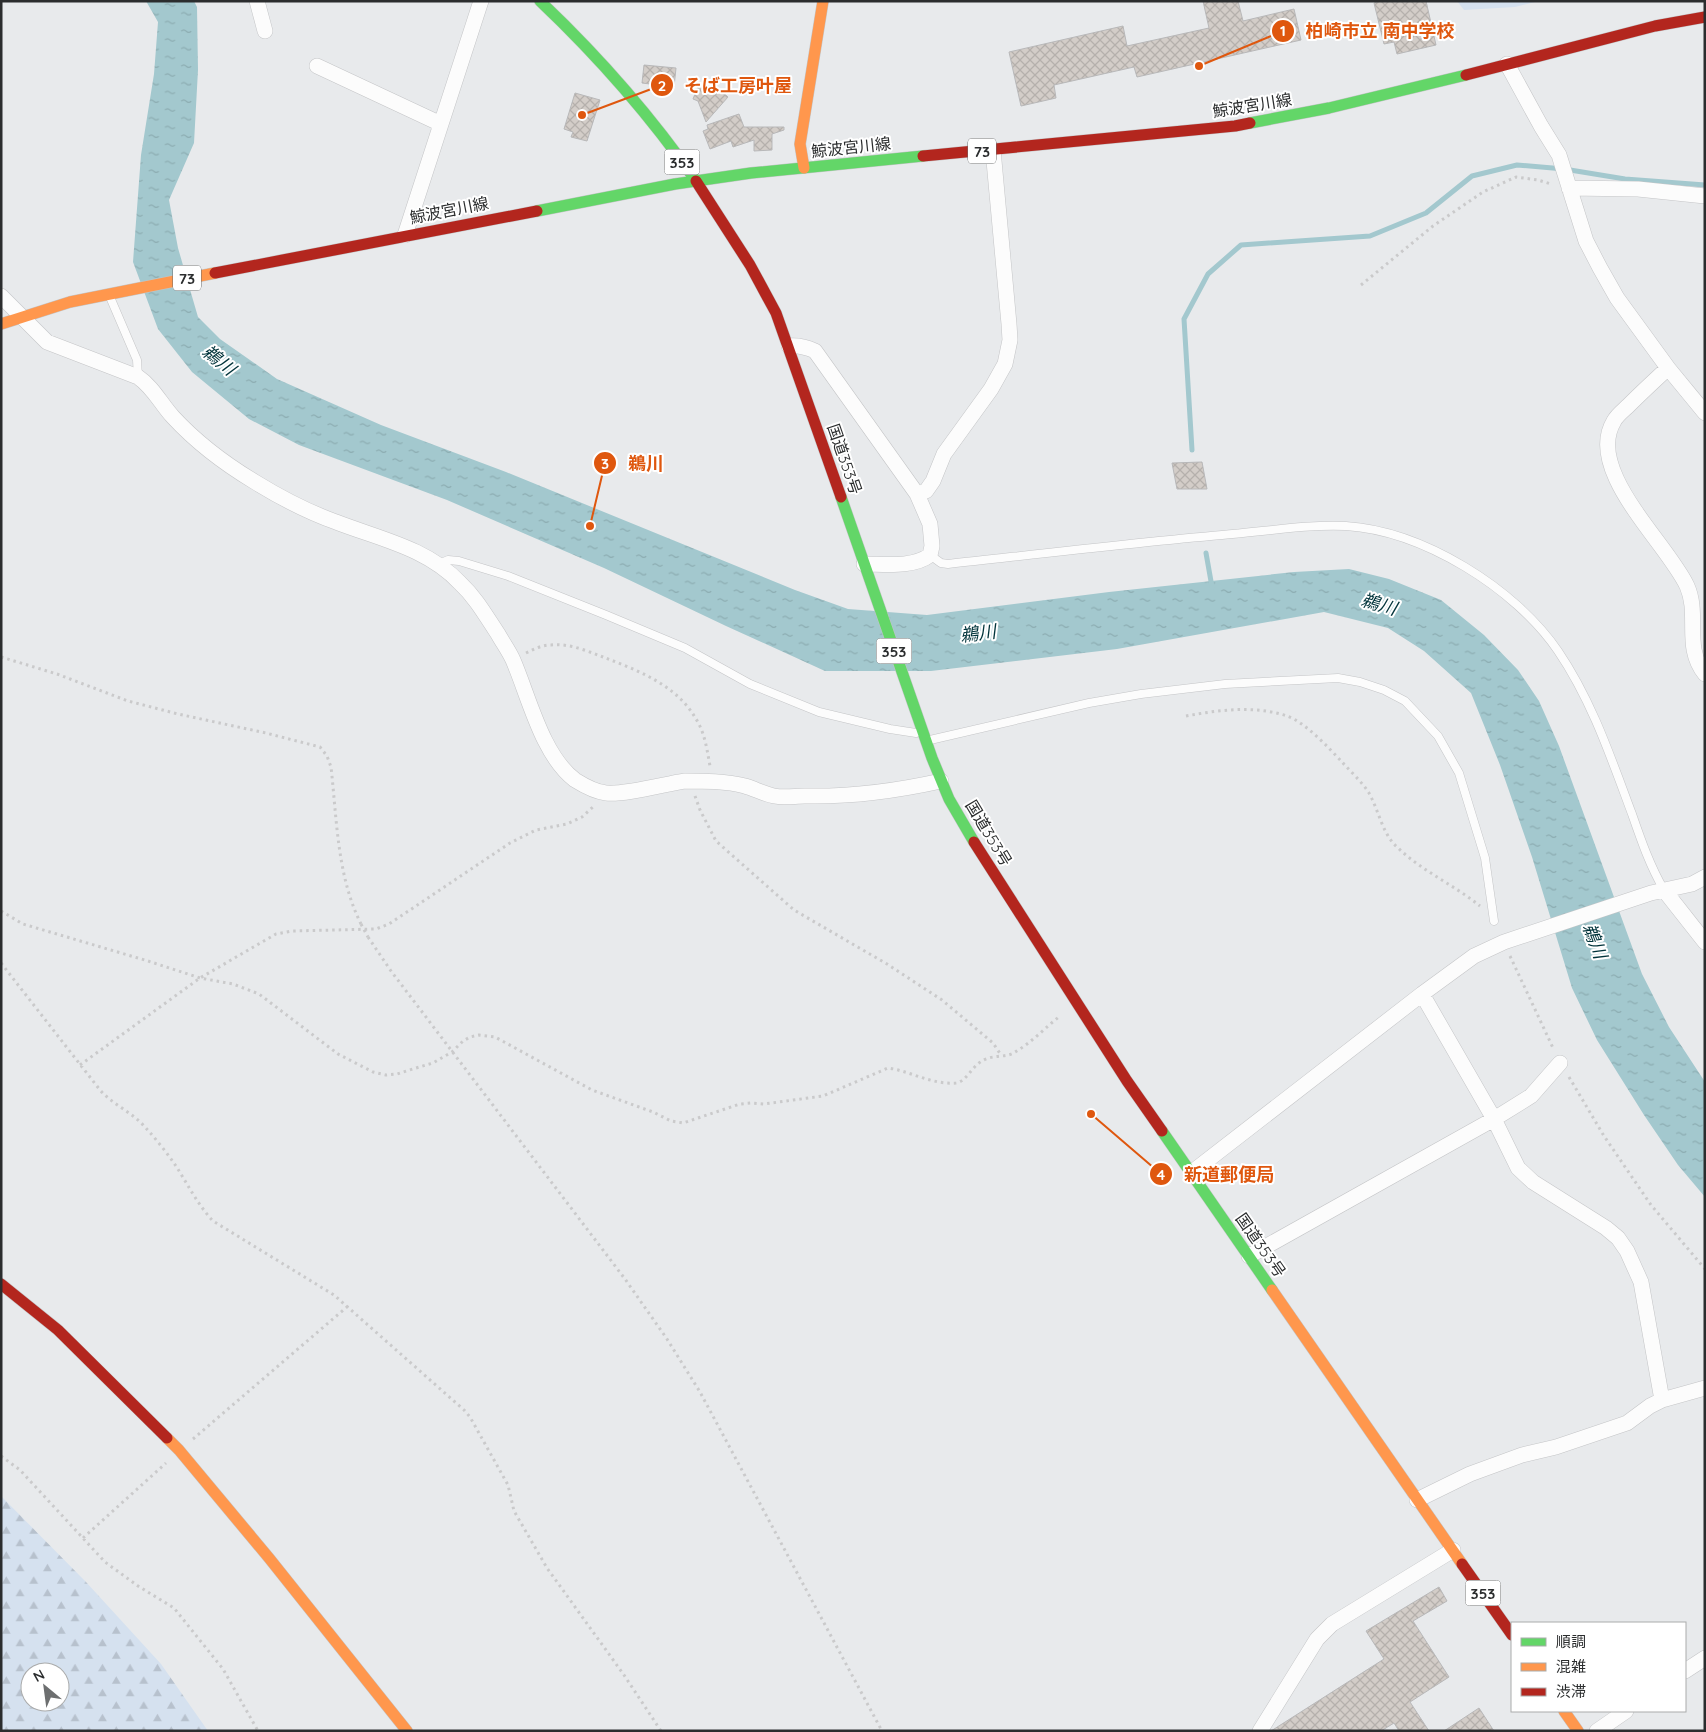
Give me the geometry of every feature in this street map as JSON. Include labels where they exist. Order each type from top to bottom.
[{"type":"main road","name":"国道353号","points":[[540,1],[588,47],[637,101],[696,180],[762,282],[773,303],[923,734],[941,781],[969,835],[1127,1081],[1511,1635]]},
{"type":"main road","points":[[804,168],[800,144],[823,1]]},
{"type":"main road","name":"鯨波宮川線","points":[[1,324],[21,316],[70,302],[115,292],[696,180],[1235,126],[1392,94],[1655,26],[1705,17]]},
{"type":"main road","points":[[1,1284],[58,1330],[179,1450],[269,1558],[407,1731]]},
{"type":"main road","points":[[1565,1712],[1578,1731]]},
{"type":"street","points":[[257,1],[265,31]]},
{"type":"street","points":[[405,235],[481,1]]},
{"type":"street","points":[[1507,64],[1558,155],[1586,240],[1617,298],[1668,368],[1705,413]]},
{"type":"street","points":[[317,66],[441,124]]},
{"type":"street","points":[[916,494],[926,491],[933,481],[944,454],[991,389],[1005,364],[1010,340],[993,150]]},
{"type":"street","points":[[1567,183],[1705,196]]},
{"type":"street","points":[[1,296],[48,342],[138,377],[145,382],[173,416],[195,438],[224,462],[257,483],[289,501],[334,522],[418,552],[439,564],[460,581],[478,603],[512,658],[540,726],[562,766],[577,781],[606,793],[694,781],[713,781],[744,786],[775,796],[845,796],[907,789],[941,781]]},
{"type":"street","points":[[789,346],[807,347],[815,352],[916,494],[930,524],[932,546],[930,555],[925,559],[905,564],[865,569]]},
{"type":"street","points":[[1668,368],[1614,419],[1607,438],[1607,450],[1609,461],[1617,480],[1686,584],[1692,606],[1694,652],[1705,674]]},
{"type":"street","points":[[1191,1173],[1474,956],[1517,938],[1658,892],[1692,884],[1705,877]]},
{"type":"street","points":[[1658,892],[1705,942]]},
{"type":"street","points":[[1422,994],[1494,1119],[1518,1168],[1533,1182],[1606,1228],[1618,1238],[1627,1251],[1641,1282],[1662,1400]]},
{"type":"street","points":[[1249,1256],[1494,1119],[1531,1096],[1560,1063]]},
{"type":"street","points":[[1418,1500],[1470,1474],[1627,1424],[1650,1406],[1662,1400],[1705,1388]]},
{"type":"street","points":[[1260,1731],[1317,1639],[1332,1624],[1453,1550]]},
{"type":"street","points":[[1686,1670],[1705,1658]]},
{"type":"street","points":[[1597,1731],[1625,1712]]},
{"type":"lane","points":[[115,292],[111,302],[137,360],[138,377]]},
{"type":"lane","points":[[930,555],[941,563],[948,564],[1166,540],[1347,526],[1394,535],[1451,559],[1477,574],[1520,608],[1540,628],[1558,651],[1596,717],[1650,863],[1658,892]]},
{"type":"lane","points":[[439,564],[448,560],[508,576],[685,648],[750,684],[820,712],[890,729],[923,734],[1142,694],[1224,684],[1338,678],[1360,682],[1384,690],[1404,701],[1438,736],[1459,773],[1486,858],[1494,921]]},
{"type":"path","points":[[1361,285],[1433,226],[1483,192],[1505,181],[1516,177],[1567,183]]},
{"type":"path","points":[[512,658],[538,647],[552,644],[578,648],[635,670],[660,683],[674,693],[696,717],[703,732],[713,781]]},
{"type":"path","points":[[1,657],[57,674],[128,701],[320,747],[327,756],[331,767],[346,889],[352,906],[368,937],[391,972],[624,1279],[666,1339],[700,1392],[882,1731]]},
{"type":"path","points":[[694,781],[695,794],[700,810],[716,841],[794,910],[887,964],[942,1000],[993,1043],[1002,1055]]},
{"type":"path","points":[[80,1065],[200,978],[276,934],[292,931],[376,929],[389,924],[510,843],[536,830],[567,824],[582,817],[606,793]]},
{"type":"path","points":[[1,911],[22,924],[200,978],[233,984],[259,994],[338,1054],[373,1072],[386,1075],[397,1074],[434,1063],[452,1052],[462,1041],[470,1037],[479,1035],[494,1037],[592,1090],[683,1124],[740,1104],[764,1104],[823,1096],[888,1068],[931,1080],[960,1082],[987,1058],[1014,1053],[1076,1002]]},
{"type":"path","points":[[1,962],[106,1097],[138,1119],[146,1127],[213,1221],[334,1295],[456,1401],[470,1417],[508,1485],[514,1511],[547,1568],[624,1675],[661,1731]]},
{"type":"path","points":[[83,1538],[179,1450],[348,1306]]},
{"type":"path","points":[[1,1456],[20,1470],[105,1562],[138,1586],[174,1608],[224,1669],[258,1731]]},
{"type":"green space","points":[[1457,1],[1539,1],[1515,7],[1464,10]]},
{"type":"green space","points":[[1,1496],[86,1582],[161,1664],[208,1731],[1,1731]]},
{"type":"water","points":[[146,1],[194,1],[197,7],[198,70],[194,143],[169,200],[178,248],[198,317],[220,339],[277,379],[381,425],[506,472],[795,590],[848,609],[927,615],[1109,592],[1294,572],[1349,569],[1389,579],[1441,600],[1484,635],[1518,670],[1539,701],[1559,746],[1642,974],[1669,1027],[1705,1082],[1705,1197],[1678,1165],[1644,1115],[1597,1040],[1572,988],[1532,857],[1500,765],[1471,693],[1424,651],[1388,628],[1324,612],[1117,649],[931,671],[825,671],[604,568],[447,500],[299,445],[249,419],[192,372],[158,329],[133,262],[141,155],[154,74],[158,22]]},
{"type":"building","points":[[1203,1],[1238,1],[1243,21],[1294,9],[1301,40],[1137,77],[1134,67],[1054,85],[1056,98],[1021,106],[1009,52],[1123,26],[1127,46],[1209,28]]},
{"type":"building","points":[[1381,1],[1426,1],[1436,45],[1397,54],[1394,42],[1384,44],[1374,3]]},
{"type":"building","points":[[644,65],[676,68],[674,87],[642,83]]},
{"type":"building","points":[[699,84],[716,90],[718,88],[728,97],[706,122],[698,101],[693,99]]},
{"type":"building","points":[[575,93],[600,100],[587,141],[571,137],[573,132],[564,129]]},
{"type":"building","points":[[739,114],[744,127],[784,127],[784,130],[772,134],[772,150],[754,151],[754,140],[733,147],[731,141],[710,149],[703,131],[708,129],[707,125]]},
{"type":"building","points":[[1202,462],[1207,489],[1177,489],[1172,463]]},
{"type":"building","points":[[1439,1587],[1447,1601],[1413,1621],[1449,1677],[1410,1702],[1429,1731],[1399,1731],[1394,1723],[1381,1731],[1271,1731],[1384,1659],[1366,1631]]},
{"type":"building","points":[[1479,1708],[1494,1731],[1444,1731]]},
{"type":"waterway","points":[[1192,450],[1184,319],[1208,274],[1241,245],[1370,236],[1426,213],[1472,176],[1517,165],[1564,169],[1625,179],[1705,185]]},
{"type":"waterway","points":[[1206,553],[1212,587]]},
{"type":"traffic: fast","points":[[540,1],[582,43],[642,110],[696,181]]},
{"type":"traffic: fast","points":[[1250,123],[1329,108],[1466,75]]},
{"type":"traffic: fast","points":[[537,211],[675,184],[751,173],[923,156]]},
{"type":"traffic: fast","points":[[841,497],[932,758],[949,799],[974,842]]},
{"type":"traffic: fast","points":[[1162,1131],[1272,1290]]},
{"type":"traffic: slow","points":[[804,168],[800,144],[823,1]]},
{"type":"traffic: slow","points":[[1,324],[70,302],[215,273]]},
{"type":"traffic: slow","points":[[1272,1290],[1462,1564]]},
{"type":"traffic: slow","points":[[167,1438],[269,1558],[407,1731]]},
{"type":"traffic: slow","points":[[1565,1712],[1578,1731]]},
{"type":"traffic: jam","points":[[1466,75],[1655,26],[1705,17]]},
{"type":"traffic: jam","points":[[923,156],[1250,123]]},
{"type":"traffic: jam","points":[[696,181],[750,265],[776,313],[841,497]]},
{"type":"traffic: jam","points":[[215,273],[537,211]]},
{"type":"traffic: jam","points":[[974,842],[1127,1081],[1162,1131]]},
{"type":"traffic: jam","points":[[1,1284],[58,1330],[167,1438]]},
{"type":"traffic: jam","points":[[1462,1564],[1511,1634]]},
{"type":"place","name":"柏崎市立 南中学校","points":[[1199,66]]},
{"type":"place","name":"そば工房叶屋","points":[[582,115]]},
{"type":"place","name":"鵜川","points":[[590,526]]},
{"type":"place","name":"新道郵便局","points":[[1091,1114]]}]
